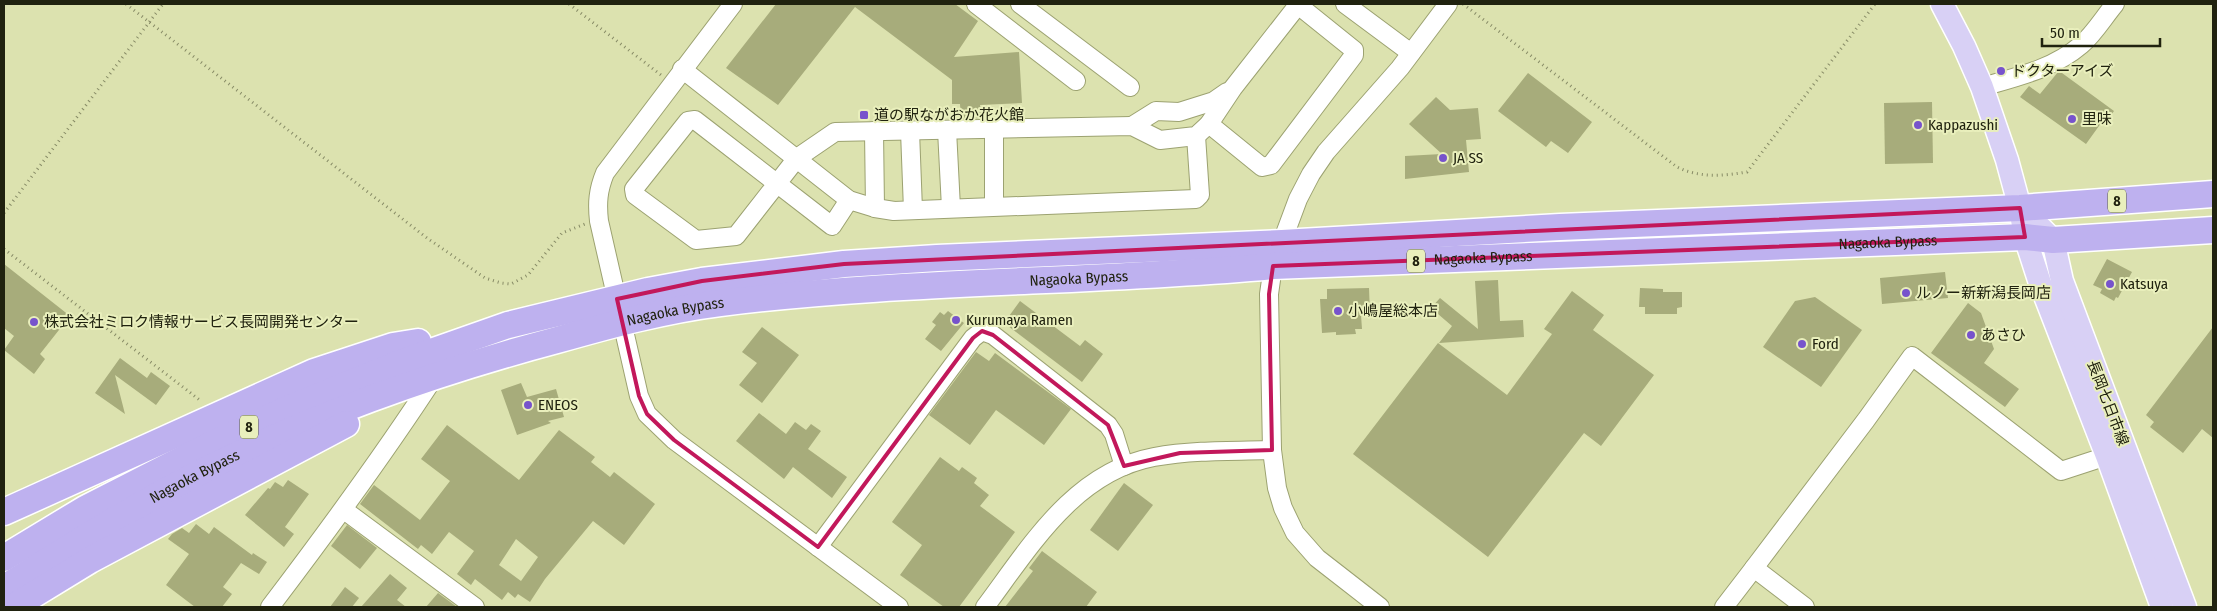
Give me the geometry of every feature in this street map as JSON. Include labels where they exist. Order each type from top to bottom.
[{"type":"highway","name":"Nagaoka Bypass","points":[[18,601],[90,560],[435,376],[500,355],[702,281],[844,264],[937,258],[1560,227],[2020,208],[2213,194]]},
{"type":"highway","name":"Nagaoka Bypass","points":[[4,558],[85,509],[287,408],[400,363],[508,325],[619,311],[717,304],[778,297],[924,286],[1200,273],[1274,266],[2025,237],[2053,240],[2213,230]]},
{"type":"highway","points":[[4,512],[314,372],[393,346],[508,325]]},
{"type":"main road","name":"長岡七日市線","points":[[1942,4],[1964,46],[1982,87],[2007,160],[2020,208],[2025,237],[2040,282],[2107,456],[2162,607]]},
{"type":"main road","points":[[2020,208],[2053,240]]},
{"type":"main road","name":"長岡七日市線","points":[[2053,240],[2062,281],[2185,607]]},
{"type":"street","points":[[733,4],[605,173],[598,196],[599,221],[640,396],[647,414],[674,440],[899,607]]},
{"type":"street","points":[[976,4],[1076,81]]},
{"type":"street","points":[[1020,4],[1130,88]]},
{"type":"street","points":[[1345,4],[1411,54]]},
{"type":"street","points":[[1380,607],[1317,558],[1294,533],[1283,508],[1277,488],[1272,450],[1269,294],[1274,266],[1282,242],[1298,199],[1310,174],[1326,152],[1411,54],[1448,4]]},
{"type":"street","points":[[1982,87],[2027,74],[2069,54],[2082,44],[2116,4]]},
{"type":"street","points":[[849,200],[832,226],[777,183],[695,120],[688,121],[634,189],[635,195],[696,240],[736,236],[777,183],[797,158],[835,132],[1132,126],[1160,140],[1196,136],[1209,124],[1233,88],[1300,5],[1354,50],[1354,55],[1271,165],[1262,167],[1209,124]]},
{"type":"street","points":[[677,76],[797,158],[849,200],[875,208],[894,211],[1196,199],[1200,195],[1196,136]]},
{"type":"street","points":[[1132,126],[1156,111],[1179,112],[1214,101],[1233,88]]},
{"type":"street","points":[[947,130],[951,208]]},
{"type":"street","points":[[994,130],[994,206]]},
{"type":"street","points":[[874,131],[875,208]]},
{"type":"street","points":[[910,131],[913,210]]},
{"type":"street","points":[[818,547],[973,338],[982,331],[993,335],[1108,426],[1114,434],[1124,466]]},
{"type":"street","points":[[1724,607],[1866,420],[1912,356],[2061,471],[2107,456]]},
{"type":"street","points":[[270,607],[344,510],[435,376]]},
{"type":"street","points":[[985,607],[1050,521],[1072,498],[1094,482],[1124,466],[1152,457],[1180,453],[1272,450]]},
{"type":"street","points":[[344,510],[475,607]]},
{"type":"street","points":[[1754,568],[1804,607]]},
{"type":"path","points":[[126,4],[427,238],[485,278],[511,284],[521,280],[528,275],[562,233],[569,229],[599,221]]},
{"type":"path","points":[[4,213],[163,4]]},
{"type":"path","points":[[569,4],[677,76]]},
{"type":"path","points":[[1463,4],[1677,167],[1696,174],[1725,176],[1747,172],[1876,4]]},
{"type":"path","points":[[4,249],[219,415]]},
{"type":"highlighted area","points":[[2020,208],[2025,237],[1273,266],[1269,294],[1272,450],[1180,453],[1124,466],[1108,425],[993,335],[982,331],[973,338],[818,547],[674,440],[647,414],[639,396],[617,299],[702,281],[844,264]]},
{"type":"building","points":[[776,4],[955,4],[978,21],[954,57],[1019,52],[1022,103],[980,105],[982,118],[961,119],[960,104],[952,104],[952,80],[855,7],[778,105],[726,68]]},
{"type":"building","points":[[2058,72],[2114,111],[2107,121],[2104,119],[2086,144],[2020,97],[2029,86],[2040,94]]},
{"type":"building","points":[[1528,73],[1592,122],[1568,153],[1551,141],[1546,147],[1498,111]]},
{"type":"building","points":[[1436,97],[1450,110],[1478,108],[1481,139],[1466,140],[1469,172],[1405,179],[1405,156],[1442,154],[1409,124]]},
{"type":"building","points":[[1932,102],[1933,163],[1885,164],[1884,103]]},
{"type":"building","points":[[2107,259],[2132,272],[2118,298],[2116,297],[2114,301],[2100,293],[2102,289],[2093,285]]},
{"type":"building","name":"株式会社ミロク情報サービス長岡開発センター","points":[[4,264],[70,316],[40,354],[45,359],[34,374],[4,350],[14,336],[4,328]]},
{"type":"building","points":[[1945,272],[1948,298],[1882,304],[1880,278]]},
{"type":"building","points":[[1498,280],[1500,321],[1523,320],[1524,337],[1439,343],[1452,326],[1431,308],[1440,298],[1478,329],[1475,281]]},
{"type":"building","points":[[1369,288],[1370,314],[1361,315],[1362,329],[1355,329],[1356,334],[1336,335],[1336,332],[1322,333],[1320,299],[1327,299],[1327,289]]},
{"type":"building","points":[[1640,288],[1663,289],[1663,292],[1682,292],[1682,307],[1677,308],[1677,314],[1645,314],[1645,307],[1639,307]]},
{"type":"building","points":[[1572,291],[1604,315],[1593,330],[1654,375],[1601,446],[1584,433],[1488,557],[1353,454],[1438,343],[1507,395],[1552,334],[1544,329]]},
{"type":"building","points":[[1815,297],[1862,330],[1821,387],[1763,347],[1795,301]]},
{"type":"building","points":[[1020,301],[1080,346],[1085,340],[1103,354],[1082,382],[1004,323]]},
{"type":"building","points":[[1968,303],[1981,313],[1994,349],[1984,363],[2019,389],[2005,407],[1931,353]]},
{"type":"building","points":[[948,311],[964,323],[941,351],[925,339],[936,325],[932,322],[940,312],[944,315]]},
{"type":"building","points":[[762,327],[799,355],[762,403],[739,385],[757,363],[742,352]]},
{"type":"building","points":[[2213,327],[2213,438],[2202,429],[2183,453],[2150,427],[2154,422],[2146,415]]},
{"type":"building","points":[[976,352],[989,361],[995,353],[1071,409],[1044,445],[996,410],[970,445],[929,415]]},
{"type":"building","points":[[120,358],[147,378],[151,372],[170,386],[156,405],[115,375],[125,414],[95,393]]},
{"type":"building","points":[[521,383],[527,397],[556,389],[564,417],[548,421],[551,423],[517,435],[501,390]]},
{"type":"building","points":[[759,413],[786,434],[795,422],[806,430],[811,424],[821,431],[808,449],[847,477],[832,498],[793,467],[784,479],[736,441]]},
{"type":"building","points":[[447,425],[519,480],[559,430],[595,457],[591,462],[610,477],[614,472],[655,504],[624,545],[593,521],[545,579],[530,602],[518,594],[515,598],[508,592],[502,600],[475,579],[471,585],[457,574],[474,551],[449,532],[432,554],[421,545],[418,549],[360,504],[374,485],[420,520],[450,481],[421,459]],"holes":[[[516,539],[538,557],[521,581],[499,565]]]},
{"type":"building","points":[[940,457],[959,471],[962,467],[977,478],[974,483],[989,495],[980,506],[1015,532],[959,607],[944,607],[900,575],[922,545],[892,522]]},
{"type":"building","points":[[288,480],[309,494],[285,527],[294,534],[284,547],[245,515],[275,482],[283,487]]},
{"type":"building","points":[[1124,483],[1153,505],[1118,551],[1090,530]]},
{"type":"building","points":[[196,524],[209,534],[214,527],[252,555],[253,553],[267,562],[259,574],[241,563],[223,587],[232,594],[222,607],[195,607],[166,585],[189,554],[168,539],[182,528],[189,533]]},
{"type":"building","points":[[347,525],[377,548],[360,569],[331,546]]},
{"type":"building","points":[[1042,551],[1097,592],[1086,607],[1005,607],[1033,571],[1029,568]]},
{"type":"building","points":[[390,574],[407,588],[397,600],[406,607],[361,607]]},
{"type":"building","points":[[345,587],[359,598],[352,607],[330,607]]},
{"type":"building","points":[[438,593],[457,607],[426,607]]},
{"type":"place","name":"ドクターアイズ","points":[[2001,71]]},
{"type":"place","name":"道の駅ながおか花火館","points":[[864,115]]},
{"type":"place","name":"里味","points":[[2072,119]]},
{"type":"place","name":"Kappazushi","points":[[1918,125]]},
{"type":"place","name":"JA SS","points":[[1443,158]]},
{"type":"place","name":"Katsuya","points":[[2110,284]]},
{"type":"place","name":"ルノー新新潟長岡店","points":[[1906,293]]},
{"type":"place","name":"小嶋屋総本店","points":[[1338,311]]},
{"type":"place","name":"Kurumaya Ramen","points":[[956,320]]},
{"type":"place","name":"株式会社ミロク情報サービス長岡開発センター","points":[[34,322]]},
{"type":"place","name":"あさひ","points":[[1971,335]]},
{"type":"place","name":"Ford","points":[[1802,344]]},
{"type":"place","name":"ENEOS","points":[[528,405]]}]
